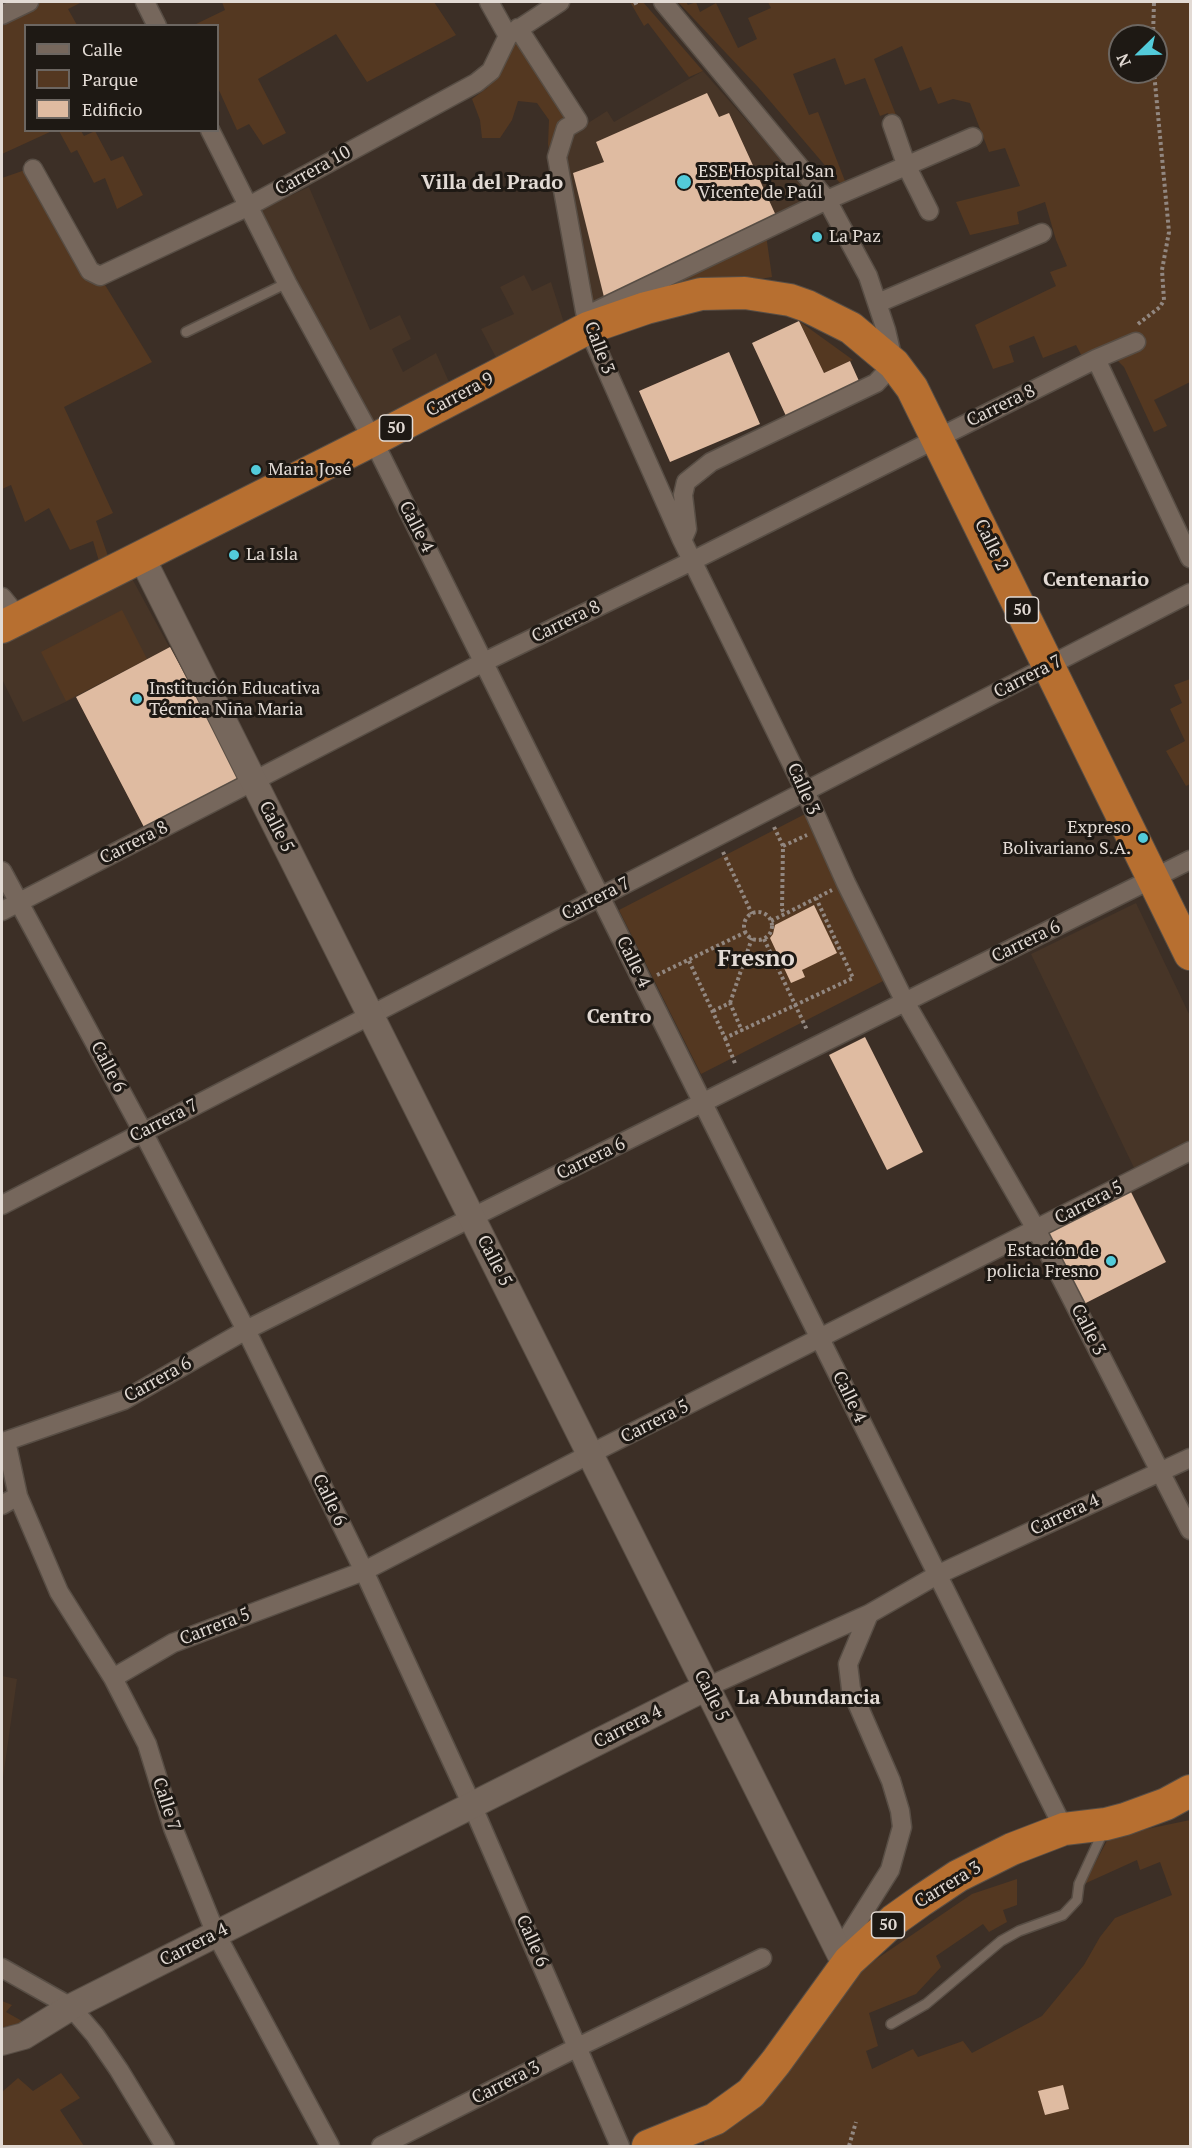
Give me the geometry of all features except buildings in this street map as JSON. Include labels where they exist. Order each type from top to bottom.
[{"type":"highway","name":"Carrera 9","points":[[7,614],[141,556],[373,440],[587,322],[701,294],[745,293],[790,300],[807,306]]},
{"type":"highway","name":"Calle 2","points":[[807,306],[851,328],[894,364],[912,388],[1191,954]]},
{"type":"highway","name":"Carrera 3","points":[[648,2146],[715,2119],[751,2093],[776,2062],[842,1959],[849,1961],[894,1920],[958,1876],[1012,1849],[1064,1829],[1106,1824],[1166,1804],[1191,1791]]},
{"type":"street","points":[[2,15],[30,2]]},
{"type":"street","points":[[145,2],[156,24]]},
{"type":"street","name":"Calle 3","points":[[489,2],[578,121],[566,128],[557,157],[587,322],[682,540],[905,1002],[1036,1229],[1191,1530]]},
{"type":"street","points":[[513,32],[560,2]]},
{"type":"street","points":[[663,2],[827,200],[868,276],[878,303],[894,364],[876,383],[711,462],[686,482],[683,495],[687,529],[682,540]]},
{"type":"street","name":"Carrera 10","points":[[33,169],[90,271],[100,276],[249,206],[476,83],[491,71],[513,32]]},
{"type":"street","points":[[892,124],[907,167],[929,211]]},
{"type":"street","name":"Calle 4","points":[[211,132],[287,283],[373,440],[1064,1829]]},
{"type":"street","points":[[587,322],[827,200],[973,137]]},
{"type":"street","points":[[878,303],[1042,233]]},
{"type":"street","name":"Carrera 8","points":[[2,911],[484,662],[1096,359],[1136,342]]},
{"type":"street","points":[[1096,359],[1191,558]]},
{"type":"street","name":"Calle 5","points":[[141,556],[842,1959]]},
{"type":"street","name":"Carrera 7","points":[[2,1205],[1191,593]]},
{"type":"street","name":"Carrera 6","points":[[10,1460],[6,1441],[124,1400],[246,1330],[1191,860]]},
{"type":"street","name":"Calle 6","points":[[2,871],[143,1132],[246,1330],[364,1571],[472,1805],[620,2146]]},
{"type":"street","name":"Carrera 5","points":[[113,1677],[173,1643],[364,1571],[590,1454],[1191,1151]]},
{"type":"street","name":"Carrera 4","points":[[2,2043],[24,2036],[71,2007],[707,1687],[868,1614],[937,1575],[1191,1458]]},
{"type":"street","name":"Calle 7","points":[[10,1460],[18,1496],[59,1592],[113,1677],[147,1744],[173,1828],[216,1934],[330,2146]]},
{"type":"street","points":[[2,1505],[18,1496]]},
{"type":"street","points":[[842,1959],[890,1870],[902,1827],[891,1781],[851,1689],[848,1664],[868,1614]]},
{"type":"street","name":"Carrera 3","points":[[381,2146],[762,1958]]},
{"type":"street","points":[[2,1968],[71,2007],[95,2035],[119,2070],[165,2146]]},
{"type":"lane","points":[[186,332],[287,283]]},
{"type":"lane","points":[[891,2024],[926,2004],[1001,1941],[1019,1931],[1063,1915],[1071,1908],[1077,1900],[1080,1884],[1106,1824]]},
{"type":"path","points":[[1154,2],[1154,24]]},
{"type":"path","points":[[1136,342],[1138,324],[1160,307],[1164,300],[1162,270],[1169,232],[1155,84]]},
{"type":"path","points":[[784,914],[782,909],[783,846],[820,827]]},
{"type":"path","points":[[716,837],[752,914]]},
{"type":"path","points":[[771,921],[846,883]]},
{"type":"path","points":[[725,1038],[853,978],[816,898]]},
{"type":"path","points":[[763,913],[771,921],[771,931],[764,939],[752,938],[746,932],[745,921],[752,914],[763,913]]},
{"type":"path","points":[[643,982],[746,932]]},
{"type":"path","points":[[742,1030],[730,1003],[752,938]]},
{"type":"path","points":[[764,939],[816,1046]]},
{"type":"path","points":[[689,961],[743,1083]]},
{"type":"path","points":[[713,1011],[730,1003]]},
{"type":"path","points":[[849,2146],[856,2122]]},
{"type":"shaded area","name":"ESE Hospital San Vicente de Paúl","points":[[703,71],[821,205],[595,305],[564,158],[570,130],[585,125],[607,111],[614,122]]},
{"type":"shaded area","points":[[309,187],[370,330],[400,315],[411,339],[392,349],[403,372],[436,353],[453,391],[377,429],[255,212]]},
{"type":"shaded area","points":[[524,275],[532,291],[551,282],[564,323],[501,367],[481,329],[514,314],[500,287]]},
{"type":"shaded area","name":"Institución Educativa Técnica Niña Maria","points":[[129,573],[242,781],[145,829],[76,697],[23,722],[2,679],[2,635]]},
{"type":"shaded area","points":[[1136,903],[1190,1016],[1190,1148],[1137,1174],[1031,954]]},
{"type":"shaded area","points":[[2,1676],[17,1679],[2,1785]]},
{"type":"green space","points":[[41,2],[82,2],[68,9],[76,24],[24,24],[24,132],[50,132],[2,154],[2,20]]},
{"type":"green space","points":[[222,2],[434,2],[456,35],[367,82],[336,34],[258,79],[286,133],[263,145],[249,124],[237,130],[219,90],[219,24],[196,24],[225,10]]},
{"type":"green space","points":[[630,2],[643,2],[703,71],[689,77],[648,23],[644,26]]},
{"type":"green space","points":[[678,2],[686,2],[688,5],[696,2],[700,12],[716,3],[738,48],[757,39],[748,18],[771,8],[768,2],[1190,2],[1190,382],[1154,400],[1167,426],[1154,432],[1124,367],[1113,356],[1087,366],[1076,345],[1043,358],[1034,336],[1009,346],[1014,362],[993,369],[975,325],[1056,286],[1050,272],[1067,266],[1056,240],[1045,202],[1017,212],[1019,224],[970,235],[956,202],[1020,186],[1005,148],[989,152],[970,103],[953,99],[938,104],[931,87],[920,91],[902,46],[874,59],[898,120],[892,122],[888,113],[880,116],[865,78],[845,85],[835,58],[793,74],[809,115],[818,112],[845,181],[840,183],[758,87]]},
{"type":"green space","points":[[523,38],[582,126],[570,131],[564,158],[595,305],[578,317],[548,144],[549,120],[537,103],[518,101],[512,120],[500,138],[482,138],[480,120],[472,99],[487,88],[506,61],[510,47]]},
{"type":"green space","points":[[60,132],[82,132],[84,136],[96,132],[111,161],[123,156],[143,195],[117,209],[105,178],[94,183],[77,150],[71,153]]},
{"type":"green space","points":[[28,169],[93,284],[102,280],[152,362],[64,407],[113,513],[96,521],[110,562],[101,568],[93,541],[70,550],[49,508],[25,522],[11,485],[2,489],[2,178]]},
{"type":"green space","points":[[766,235],[772,277],[681,292],[593,323]]},
{"type":"green space","points":[[799,321],[853,360],[824,373]]},
{"type":"green space","points":[[122,610],[147,659],[66,701],[41,652]]},
{"type":"green space","points":[[1190,679],[1190,784],[1186,786],[1166,751],[1185,741],[1170,709],[1182,703],[1174,685]]},
{"type":"green space","points":[[809,812],[887,979],[701,1074],[619,910]]},
{"type":"green space","points":[[1190,1820],[1190,2146],[705,2146],[702,2138],[859,1971],[972,1894],[1017,1879],[1017,1905],[1003,1910],[1007,1922],[989,1932],[983,1924],[936,1956],[941,1967],[916,1994],[869,2013],[878,2046],[866,2051],[872,2069],[913,2049],[918,2057],[963,2041],[972,2053],[1042,2016],[1084,1965],[1100,1937],[1115,1918],[1172,1895],[1160,1862],[1140,1870],[1137,1860],[1084,1884],[1109,1837]]},
{"type":"green space","points":[[2,2001],[12,2005],[6,2012],[29,2025],[2,2034]]},
{"type":"green space","points":[[61,2073],[80,2098],[60,2110],[84,2146],[2,2146],[2,2092],[18,2078],[33,2091]]},
{"type":"place","name":"ESE Hospital San Vicente de Paúl","points":[[684,182]]},
{"type":"place","name":"La Paz","points":[[817,237]]},
{"type":"place","name":"Maria José","points":[[256,470]]},
{"type":"place","name":"La Isla","points":[[234,555]]},
{"type":"place","name":"Institución Educativa Técnica Niña Maria","points":[[137,699]]},
{"type":"place","name":"Expreso Bolivariano S.A.","points":[[1143,838]]},
{"type":"place","name":"Estación de policia Fresno","points":[[1111,1261]]},
{"type":"district","name":"Villa del Prado","points":[[492,183]]},
{"type":"district","name":"Centenario","points":[[1096,580]]},
{"type":"district","name":"Fresno","points":[[756,959]]},
{"type":"district","name":"Centro","points":[[619,1017]]},
{"type":"district","name":"La Abundancia","points":[[809,1698]]}]
